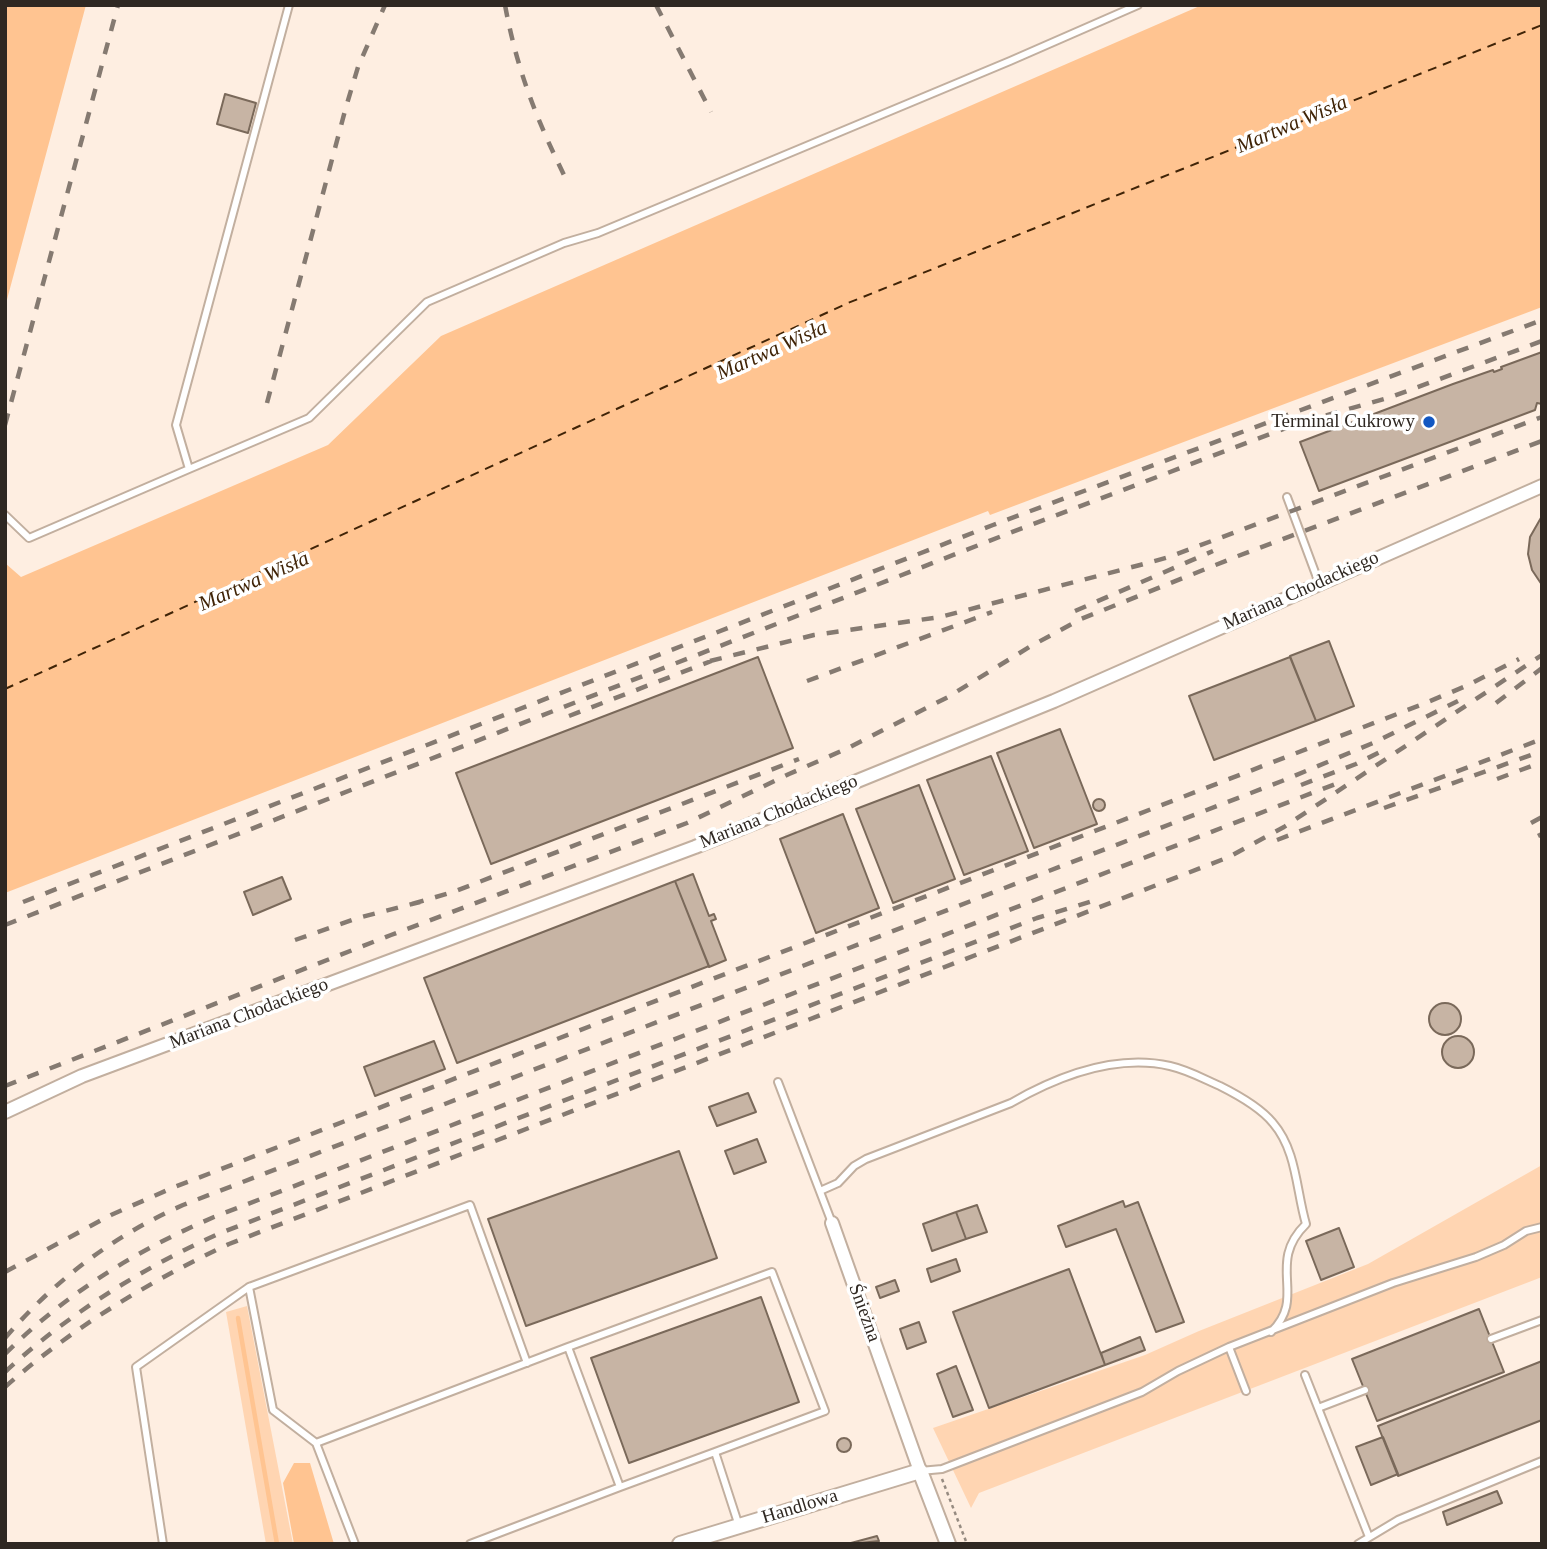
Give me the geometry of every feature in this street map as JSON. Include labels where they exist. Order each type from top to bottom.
[{"type":"street","name":"Mariana Chodackiego","points":[[5,1112],[82,1076],[695,847],[1054,701],[1542,486]]},
{"type":"street","name":"Śnieżna","points":[[832,1223],[948,1544]]},
{"type":"street","name":"Handlowa","points":[[680,1544],[920,1471]]},
{"type":"lane","points":[[189,469],[176,425],[289,5]]},
{"type":"lane","points":[[5,515],[29,538],[309,418],[427,302],[564,243],[598,233],[959,83],[1138,5]]},
{"type":"lane","points":[[1287,497],[1320,583]]},
{"type":"lane","points":[[820,1191],[838,1183],[866,1159],[990,1112],[1069,1075],[1134,1063],[1170,1066],[1199,1076],[1253,1106],[1273,1123],[1294,1167],[1306,1224],[1296,1234],[1289,1248],[1286,1261],[1288,1303],[1280,1323],[1271,1332]]},
{"type":"lane","name":"Śnieżna","points":[[778,1082],[832,1223]]},
{"type":"lane","points":[[163,1544],[136,1367],[249,1287],[470,1205],[527,1363]]},
{"type":"lane","points":[[920,1471],[939,1469],[1142,1392],[1178,1371],[1229,1347],[1394,1283],[1476,1257],[1504,1245],[1526,1231],[1542,1227]]},
{"type":"lane","points":[[316,1443],[772,1272],[825,1411],[470,1544]]},
{"type":"lane","points":[[249,1287],[273,1410],[316,1443],[355,1544]]},
{"type":"lane","points":[[1491,1339],[1542,1320]]},
{"type":"lane","points":[[568,1347],[620,1487]]},
{"type":"lane","points":[[1229,1347],[1247,1391]]},
{"type":"lane","points":[[1306,1375],[1369,1537]]},
{"type":"lane","points":[[1318,1408],[1365,1391]]},
{"type":"lane","points":[[715,1452],[739,1526]]},
{"type":"lane","points":[[1358,1544],[1398,1520],[1542,1461]]},
{"type":"path","points":[[939,1469],[967,1544]]},
{"type":"shaded area","points":[[1542,1165],[1542,1277],[979,1493],[971,1508],[933,1428],[1145,1355],[1368,1264]]},
{"type":"shaded area","points":[[247,1306],[293,1544],[266,1544],[226,1312]]},
{"type":"water","points":[[5,5],[86,5],[5,307]]},
{"type":"water","name":"Martwa Wisła","points":[[1202,5],[1542,5],[1542,307],[990,515],[988,511],[5,893],[5,563],[21,577],[328,445],[441,336]]},
{"type":"water","points":[[294,1463],[310,1463],[334,1544],[294,1544],[283,1483]]},
{"type":"building","points":[[225,94],[256,103],[248,133],[217,124]]},
{"type":"building","name":"Terminal Cukrowy","points":[[1542,352],[1542,404],[1537,403],[1535,410],[1319,491],[1300,442]]},
{"type":"building","points":[[1542,516],[1542,585],[1532,570],[1528,554],[1530,537]]},
{"type":"building","points":[[1329,641],[1354,706],[1316,721],[1290,656]]},
{"type":"building","points":[[758,657],[793,748],[491,864],[456,773]]},
{"type":"building","points":[[1290,657],[1316,721],[1214,760],[1189,696]]},
{"type":"building","points":[[1060,729],[1097,824],[1034,848],[997,753]]},
{"type":"building","points":[[991,756],[1028,851],[964,875],[927,780]]},
{"type":"building","points":[[919,785],[955,879],[893,903],[856,809]]},
{"type":"building","points":[[1099,799],[1105,805],[1099,811],[1093,805]]},
{"type":"building","points":[[843,814],[879,908],[816,933],[780,839]]},
{"type":"building","points":[[693,874],[709,916],[714,914],[716,919],[711,921],[726,960],[709,967],[675,881]]},
{"type":"building","points":[[282,877],[291,899],[253,915],[244,892]]},
{"type":"building","points":[[675,881],[709,966],[457,1063],[424,978]]},
{"type":"building","points":[[1445,1003],[1456,1008],[1461,1019],[1456,1030],[1445,1035],[1434,1030],[1429,1019],[1434,1008]]},
{"type":"building","points":[[1458,1036],[1469,1041],[1474,1052],[1469,1063],[1458,1068],[1447,1063],[1442,1052],[1447,1041]]},
{"type":"building","points":[[434,1041],[445,1069],[375,1096],[364,1067]]},
{"type":"building","points":[[748,1093],[756,1112],[717,1126],[709,1107]]},
{"type":"building","points":[[757,1139],[766,1162],[734,1174],[725,1151]]},
{"type":"building","points":[[679,1151],[717,1258],[526,1326],[488,1219]]},
{"type":"building","points":[[1123,1201],[1125,1207],[1138,1202],[1184,1322],[1156,1332],[1116,1229],[1066,1247],[1058,1226]]},
{"type":"building","points":[[977,1205],[987,1232],[966,1239],[956,1212]]},
{"type":"building","points":[[956,1212],[966,1239],[932,1251],[923,1224]]},
{"type":"building","points":[[1339,1228],[1354,1267],[1321,1280],[1306,1241]]},
{"type":"building","points":[[956,1259],[960,1271],[931,1282],[927,1269]]},
{"type":"building","points":[[1069,1269],[1105,1365],[989,1408],[953,1312]]},
{"type":"building","points":[[895,1280],[899,1291],[880,1298],[876,1287]]},
{"type":"building","points":[[761,1297],[799,1402],[629,1463],[591,1358]]},
{"type":"building","points":[[1479,1309],[1504,1372],[1377,1421],[1352,1359]]},
{"type":"building","points":[[919,1322],[926,1342],[907,1349],[900,1329]]},
{"type":"building","points":[[1140,1337],[1145,1350],[1105,1365],[1101,1353]]},
{"type":"building","points":[[1542,1361],[1542,1420],[1398,1476],[1378,1426]]},
{"type":"building","points":[[956,1366],[973,1410],[953,1417],[937,1374]]},
{"type":"building","points":[[1383,1437],[1398,1474],[1371,1485],[1356,1447]]},
{"type":"building","points":[[844,1438],[849,1440],[849,1450],[844,1452],[839,1450],[837,1445],[839,1440]]},
{"type":"building","points":[[1497,1491],[1502,1503],[1447,1525],[1443,1512]]},
{"type":"building","points":[[877,1536],[879,1541],[851,1544],[851,1543]]},
{"type":"waterway","points":[[238,1318],[277,1544]]},
{"type":"ferry route","points":[[5,689],[848,303],[1542,25]]},
{"type":"railway","points":[[5,425],[118,5]]},
{"type":"railway","points":[[267,403],[346,107],[358,67],[385,5]]},
{"type":"railway","points":[[505,5],[515,51],[529,93],[565,177]]},
{"type":"railway","points":[[656,5],[711,112]]},
{"type":"railway","points":[[23,902],[993,525],[1542,320]]},
{"type":"railway","points":[[5,925],[1007,534],[1299,423],[1391,397],[1542,341]]},
{"type":"railway","points":[[710,661],[814,635],[940,617],[1169,557],[1542,417]]},
{"type":"railway","points":[[5,1086],[687,823],[846,749],[948,697],[1081,619],[1238,556],[1542,441]]},
{"type":"railway","points":[[1075,611],[1213,551]]},
{"type":"railway","points":[[807,681],[992,612]]},
{"type":"railway","points":[[5,1387],[57,1345],[140,1290],[229,1244],[1229,857],[1284,827],[1542,655]]},
{"type":"railway","points":[[569,716],[719,658]]},
{"type":"railway","points":[[5,1272],[111,1215],[172,1188],[1423,704],[1519,659]]},
{"type":"railway","points":[[1496,703],[1542,668]]},
{"type":"railway","points":[[5,1338],[44,1297],[86,1261],[157,1217],[183,1205],[1282,781],[1373,743],[1458,701]]},
{"type":"railway","points":[[1277,840],[1542,739]]},
{"type":"railway","points":[[1301,785],[1356,764],[1386,749]]},
{"type":"railway","points":[[1384,808],[1542,751]]},
{"type":"railway","points":[[412,904],[453,892],[799,759]]},
{"type":"railway","points":[[1497,779],[1542,762]]},
{"type":"railway","points":[[5,1354],[52,1312],[103,1275],[157,1244],[214,1217],[1338,783]]},
{"type":"railway","points":[[1531,823],[1542,817]]},
{"type":"railway","points":[[1538,836],[1542,834]]},
{"type":"railway","points":[[5,1372],[54,1331],[106,1294],[161,1262],[218,1234],[1037,918],[1099,899]]},
{"type":"railway","points":[[295,940],[358,918],[420,902]]},
{"type":"place","name":"Terminal Cukrowy","points":[[1429,422]]}]
